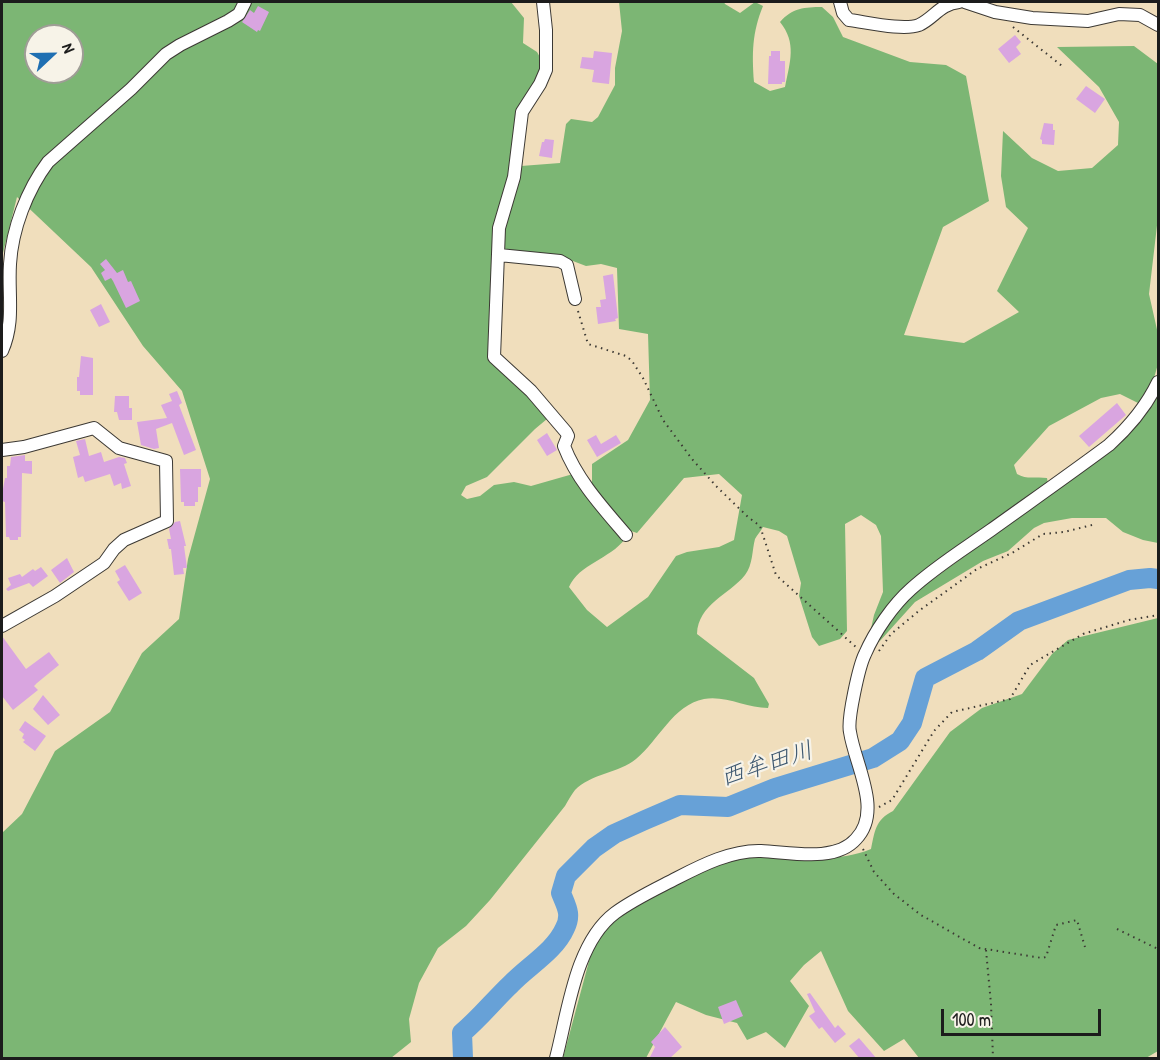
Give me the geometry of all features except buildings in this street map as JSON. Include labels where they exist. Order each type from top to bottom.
[{"type":"street","points":[[2,351],[10,327],[10,264],[16,227],[39,174],[48,162],[131,89],[166,54],[239,14],[245,2]]},
{"type":"street","points":[[543,2],[546,70],[522,112],[514,177],[499,228],[494,357],[531,391],[566,432],[568,436],[564,446],[572,463],[591,493],[626,535]]},
{"type":"street","points":[[840,2],[843,13],[849,20],[907,27],[919,24],[950,3],[959,2]]},
{"type":"street","points":[[965,2],[995,12],[1032,18],[1088,21],[1119,14],[1140,15],[1158,25]]},
{"type":"street","points":[[499,255],[560,261],[567,265],[575,299]]},
{"type":"street","points":[[556,1059],[586,950],[599,930],[614,914],[633,901],[696,868],[722,858],[757,851],[828,853],[842,849],[858,838],[869,813],[861,769],[849,730],[864,655],[882,623],[910,590],[1110,446],[1144,408],[1158,382]]},
{"type":"street","points":[[2,450],[24,447],[94,428],[118,448],[166,461],[167,521],[124,540],[104,563],[75,580],[55,596],[2,626]]},
{"type":"path","points":[[1012,26],[1062,66]]},
{"type":"path","points":[[575,299],[588,344],[626,356],[632,361],[643,378],[663,420],[692,459],[716,486],[760,526],[777,575],[864,655],[881,650],[891,634],[977,568],[1012,553],[1043,534],[1064,532],[1096,524]]},
{"type":"path","points":[[869,813],[892,800],[934,731],[952,712],[1010,699],[1030,665],[1083,634],[1129,620],[1158,615]]},
{"type":"path","points":[[858,838],[874,872],[894,894],[921,915],[986,950],[1046,957],[1056,925],[1077,920],[1084,946]]},
{"type":"path","points":[[1117,929],[1158,948]]},
{"type":"path","points":[[986,950],[993,1059]]},
{"type":"green space","points":[[2,2],[511,2],[524,18],[523,43],[537,52],[541,59],[542,69],[517,114],[511,175],[495,224],[494,303],[489,349],[491,359],[546,410],[547,419],[487,477],[466,486],[461,495],[467,499],[480,496],[494,485],[514,482],[531,486],[573,474],[625,539],[619,546],[580,573],[569,587],[587,610],[607,627],[648,597],[676,556],[719,547],[734,540],[742,495],[719,474],[684,478],[637,533],[631,531],[592,488],[592,464],[628,440],[650,400],[648,334],[619,329],[617,268],[601,264],[586,266],[565,258],[505,253],[502,250],[503,227],[521,166],[560,163],[566,124],[571,119],[592,122],[598,117],[615,85],[615,68],[622,31],[619,2],[724,2],[740,13],[755,2],[763,6],[754,43],[754,82],[770,91],[785,87],[790,61],[789,38],[780,22],[794,11],[810,7],[822,7],[833,17],[843,37],[910,62],[946,65],[966,76],[989,201],[943,227],[904,335],[964,343],[1019,312],[997,291],[1028,228],[1006,207],[1001,176],[1003,131],[1032,158],[1058,171],[1092,168],[1118,145],[1119,122],[1099,87],[1057,47],[1134,46],[1158,64],[1158,217],[1149,294],[1158,334],[1158,364],[1142,405],[1120,394],[1101,398],[1049,426],[1014,465],[1017,474],[1047,478],[1048,484],[907,585],[886,608],[870,633],[883,592],[881,536],[876,525],[861,515],[845,524],[847,631],[840,639],[819,646],[812,637],[799,596],[801,583],[787,536],[779,531],[763,527],[755,539],[748,571],[708,607],[699,624],[697,634],[754,678],[769,704],[768,708],[712,698],[693,703],[675,716],[636,759],[621,768],[588,780],[575,790],[565,806],[490,900],[466,926],[438,948],[419,983],[409,1019],[411,1042],[391,1058],[2,1058],[2,833],[22,814],[55,751],[110,712],[142,653],[179,619],[188,559],[210,479],[182,391],[143,346],[91,267],[17,197],[2,257]]},
{"type":"green space","points":[[1158,393],[1158,543],[1123,532],[1106,518],[1072,518],[1044,523],[1034,528],[1008,551],[983,561],[915,602],[879,642],[889,622],[914,593],[1120,443],[1138,424]]},
{"type":"green space","points":[[1158,618],[1158,1051],[1146,1058],[919,1058],[904,1039],[884,1051],[848,1011],[821,951],[790,981],[809,1006],[785,1048],[766,1032],[747,1040],[737,1023],[706,1015],[676,1002],[646,1058],[563,1058],[592,950],[599,938],[620,916],[638,904],[702,872],[740,859],[767,856],[832,858],[871,849],[879,822],[893,811],[950,732],[982,708],[1022,694],[1052,654],[1068,640]]},
{"type":"waterway","name":"西牟田川","points":[[463,1058],[462,1033],[561,936],[568,918],[568,910],[561,893],[566,876],[594,848],[614,834],[680,805],[728,807],[775,788],[873,758],[900,741],[912,723],[925,678],[977,651],[1019,621],[1129,580],[1158,579]]}]
